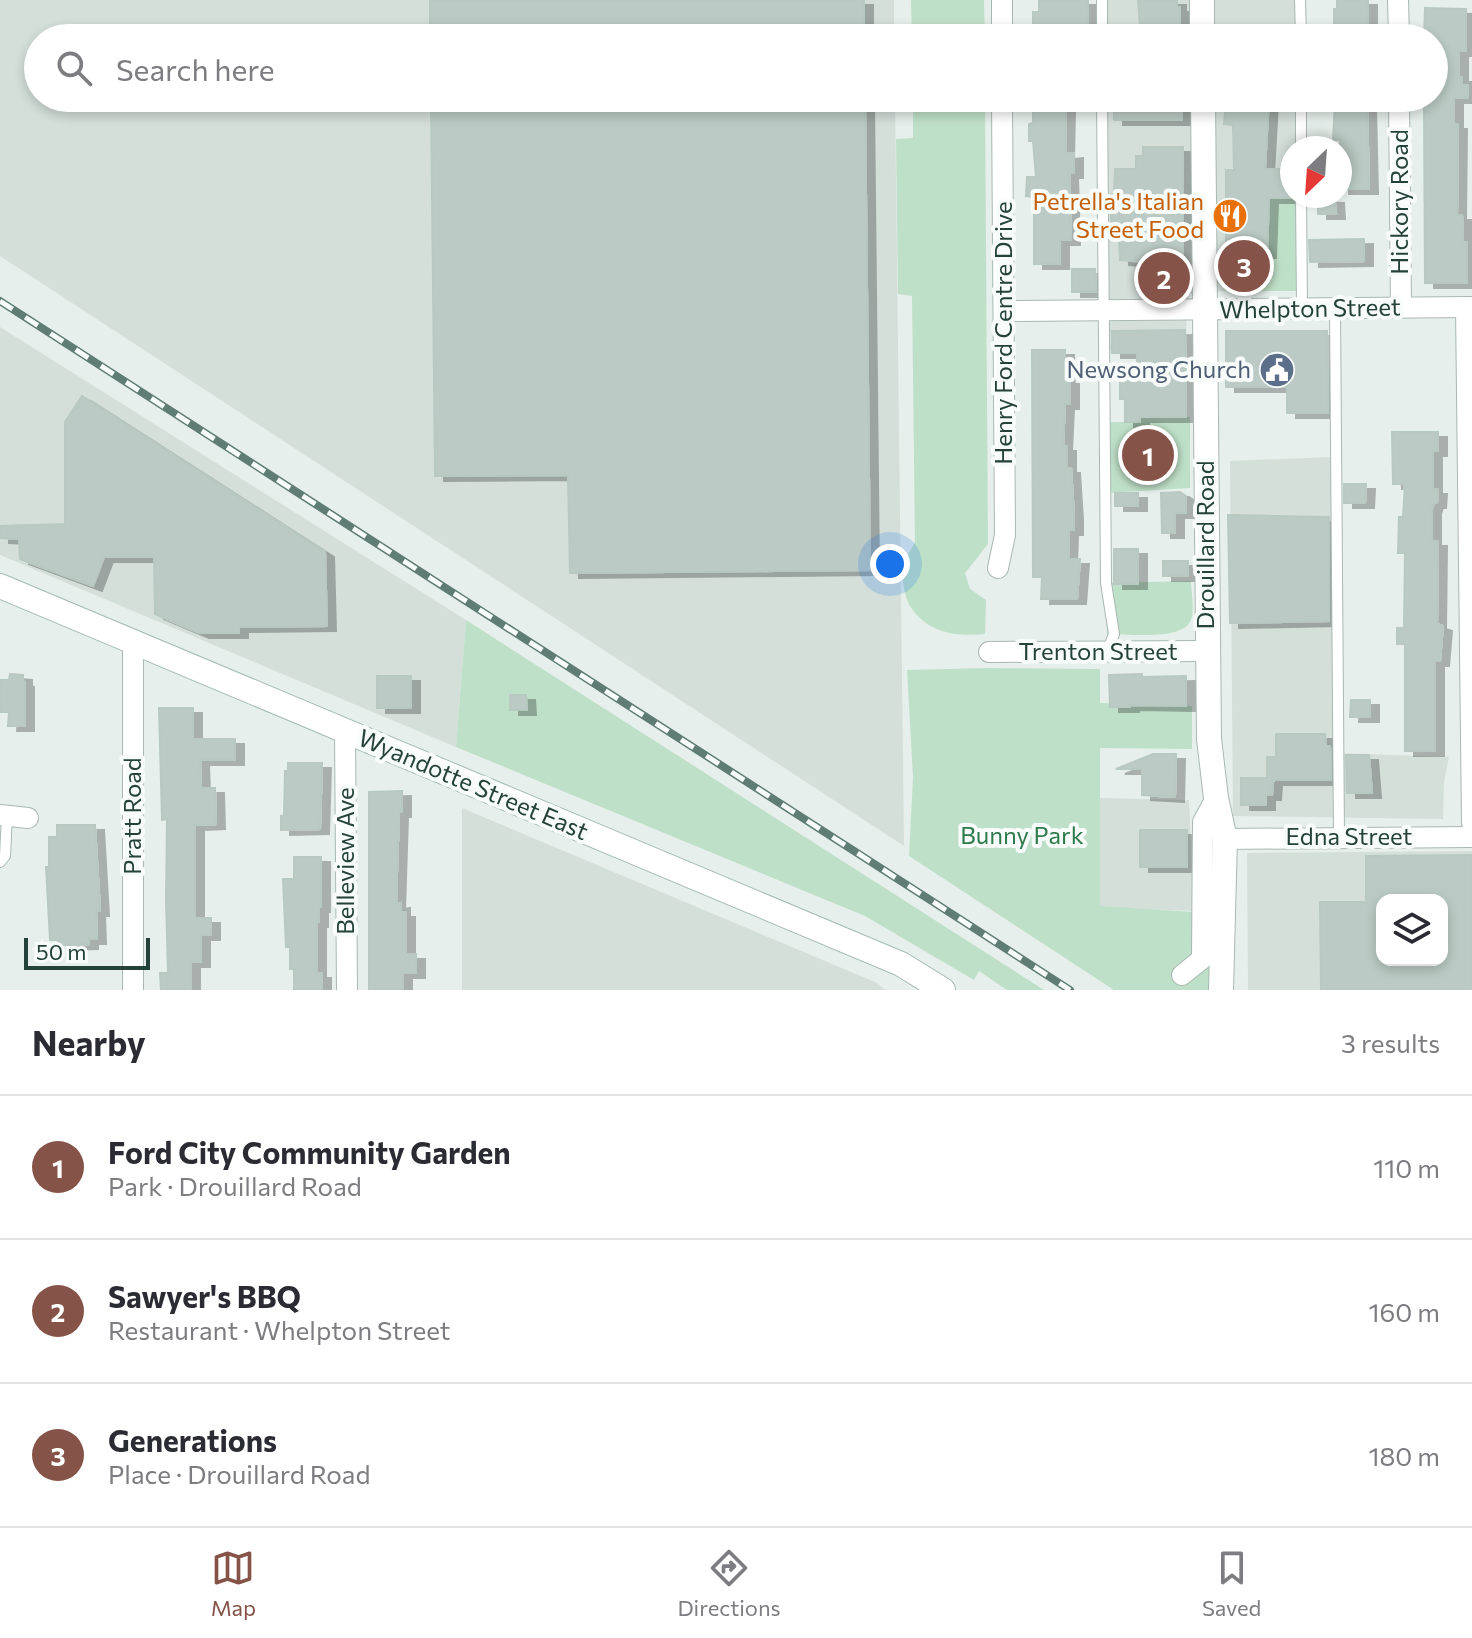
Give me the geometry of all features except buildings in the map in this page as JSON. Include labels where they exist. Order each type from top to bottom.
[{"type":"main road","points":[[1202,0],[1202,24]]},
{"type":"main road","name":"Drouillard Road","points":[[1203,112],[1209,739],[1216,798],[1225,839],[1221,990]]},
{"type":"main road","name":"Wyandotte Street East","points":[[0,586],[901,964],[934,988]]},
{"type":"street","points":[[1002,0],[1002,24]]},
{"type":"street","points":[[1398,0],[1399,24]]},
{"type":"street","name":"Henry Ford Centre Drive","points":[[998,568],[1005,535],[1002,112]]},
{"type":"street","name":"Hickory Road","points":[[1399,112],[1401,307]]},
{"type":"street","points":[[1469,307],[1472,823]]},
{"type":"street","name":"Whelpton Street","points":[[1004,311],[1469,307]]},
{"type":"street","name":"Pratt Road","points":[[133,642],[133,990]]},
{"type":"street","name":"Trenton Street","points":[[989,652],[1207,651]]},
{"type":"street","name":"Belleview Ave","points":[[345,732],[347,990]]},
{"type":"street","points":[[1182,975],[1202,959],[1203,822],[1216,798]]},
{"type":"street","name":"Edna Street","points":[[1225,839],[1472,837]]},
{"type":"lane","points":[[1102,0],[1102,24]]},
{"type":"lane","points":[[1300,0],[1301,24]]},
{"type":"lane","points":[[1102,112],[1106,583],[1114,634],[1107,652]]},
{"type":"lane","points":[[1301,112],[1301,136]]},
{"type":"lane","points":[[1301,208],[1302,308]]},
{"type":"lane","points":[[1335,308],[1339,837]]},
{"type":"lane","points":[[0,862],[5,856],[12,816]]},
{"type":"shaded area","points":[[0,0],[894,0],[894,24],[24,24],[24,112],[895,112],[904,846],[0,256]]},
{"type":"shaded area","points":[[1100,0],[1302,0],[1302,24],[1100,24]]},
{"type":"shaded area","points":[[1101,112],[1302,112],[1302,136],[1280,136],[1280,208],[1294,208],[1264,253],[1224,254],[1224,291],[1187,294],[1186,349],[1105,351]]},
{"type":"shaded area","points":[[0,327],[466,620],[456,747],[0,555]]},
{"type":"shaded area","points":[[1333,457],[1335,753],[1449,757],[1444,782],[1443,819],[1233,816],[1230,461]]},
{"type":"shaded area","points":[[1100,798],[1189,800],[1194,911],[1100,907]]},
{"type":"shaded area","points":[[462,808],[875,982],[886,990],[462,990]]},
{"type":"shaded area","points":[[1472,851],[1472,990],[1248,990],[1247,853]]},
{"type":"green space","points":[[911,0],[984,0],[985,24],[912,24]]},
{"type":"green space","points":[[913,112],[985,112],[988,544],[965,573],[970,589],[986,600],[985,634],[953,634],[925,622],[908,602],[901,568],[915,542],[912,296],[898,294],[896,139],[913,138]]},
{"type":"green space","points":[[1263,197],[1280,198],[1280,208],[1302,208],[1302,291],[1224,291],[1224,254],[1264,253]]},
{"type":"green space","points":[[1140,417],[1190,417],[1190,488],[1106,493],[1105,422],[1140,422]]},
{"type":"green space","points":[[1191,581],[1193,611],[1186,627],[1166,634],[1107,634],[1106,583]]},
{"type":"green space","points":[[466,620],[1044,990],[1007,990],[979,971],[974,980],[865,916],[456,747]]},
{"type":"green space","name":"Bunny Park","points":[[1100,669],[1100,703],[1192,706],[1192,749],[1100,748],[1100,906],[1210,913],[1210,990],[1114,990],[909,856],[913,777],[907,670]]},
{"type":"railway","points":[[0,301],[1070,990]]},
{"type":"place","name":"Petrella's Italian Street Food","points":[[1230,216]]},
{"type":"place","name":"Generations","points":[[1244,266]]},
{"type":"place","name":"Sawyer's BBQ","points":[[1164,278]]},
{"type":"place","name":"Newsong Church","points":[[1277,370]]},
{"type":"place","name":"Ford City Community Garden","points":[[1148,455]]}]
